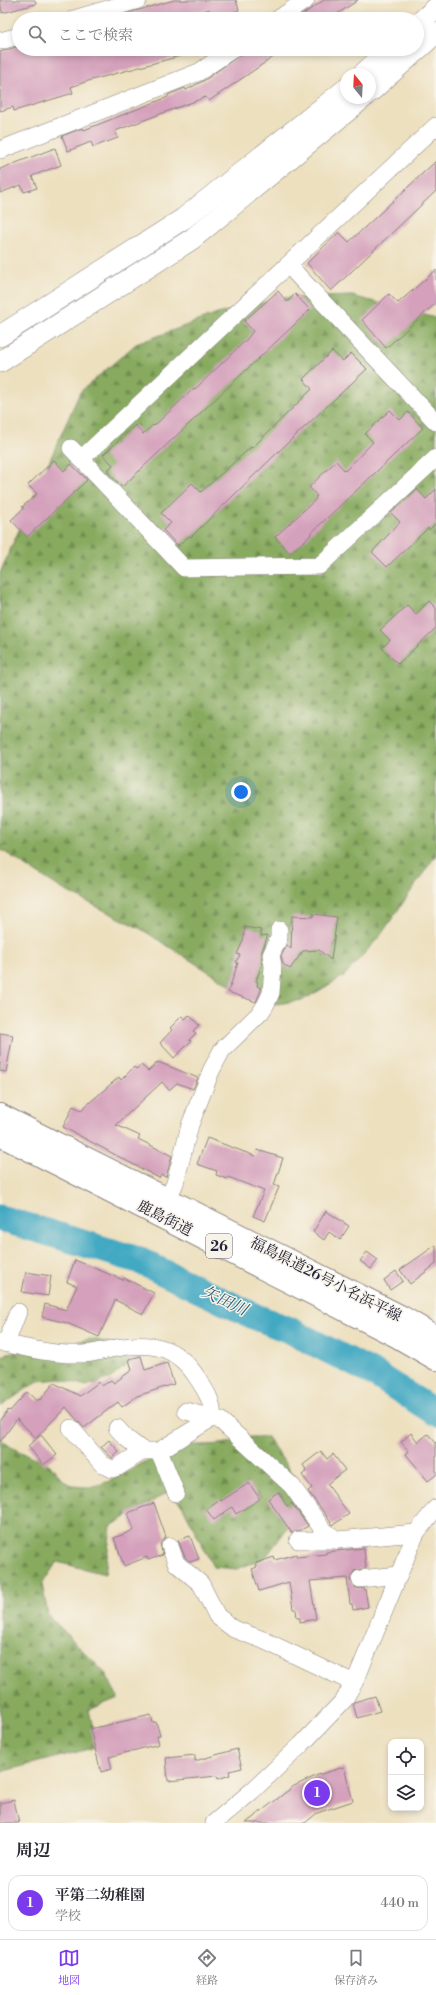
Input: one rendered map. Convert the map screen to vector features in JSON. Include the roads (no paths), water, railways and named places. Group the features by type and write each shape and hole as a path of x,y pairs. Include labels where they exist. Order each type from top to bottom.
{"main road":[{"name":"福島県道26号小名浜平線","path":"0,1115 168,1201 402,1317 436,1337"},
{"name":"鹿島街道","path":"0,1135 398,1337 436,1359"}],"street":[{"path":"98,12 138,0"},
{"path":"288,12 306,0"},
{"path":"424,19 436,8"},
{"path":"424,44 436,33"},
{"path":"0,41 12,38"},
{"path":"0,150 199,72 223,56"},
{"path":"369,68 382,56"},
{"path":"376,87 410,56"},
{"path":"0,336 183,219 340,94"},
{"path":"0,362 192,239 356,104"},
{"path":"434,463 319,566 184,568 76,454 288,265 436,126"},
{"path":"288,265 436,422"},
{"path":"168,1201 175,1183 190,1125 210,1071 222,1050 261,1012 271,993 273,966 271,955 279,938 279,930"},
{"path":"18,1312 3,1342 62,1354 83,1354 138,1345 158,1346 178,1356 193,1370 211,1401 213,1410 212,1418"},
{"path":"186,1411 220,1420 292,1486 324,1530 337,1540"},
{"path":"71,1428 102,1464 112,1469 151,1451 212,1418"},
{"path":"117,1428 151,1451 176,1493"},
{"path":"214,1823 252,1791 301,1745 344,1700 354,1683 416,1533 436,1508"},
{"path":"298,1540 337,1540 416,1533"},
{"path":"170,1546 176,1564 201,1584 217,1616 234,1629 247,1633 354,1683"},
{"path":"360,1579 399,1575"}],"waterway":[{"name":"矢田川","path":"0,1218 138,1260 256,1317 289,1330 375,1374 436,1413"}],"place":[{"name":"平第二幼稚園","path":"317,1793"}]}
